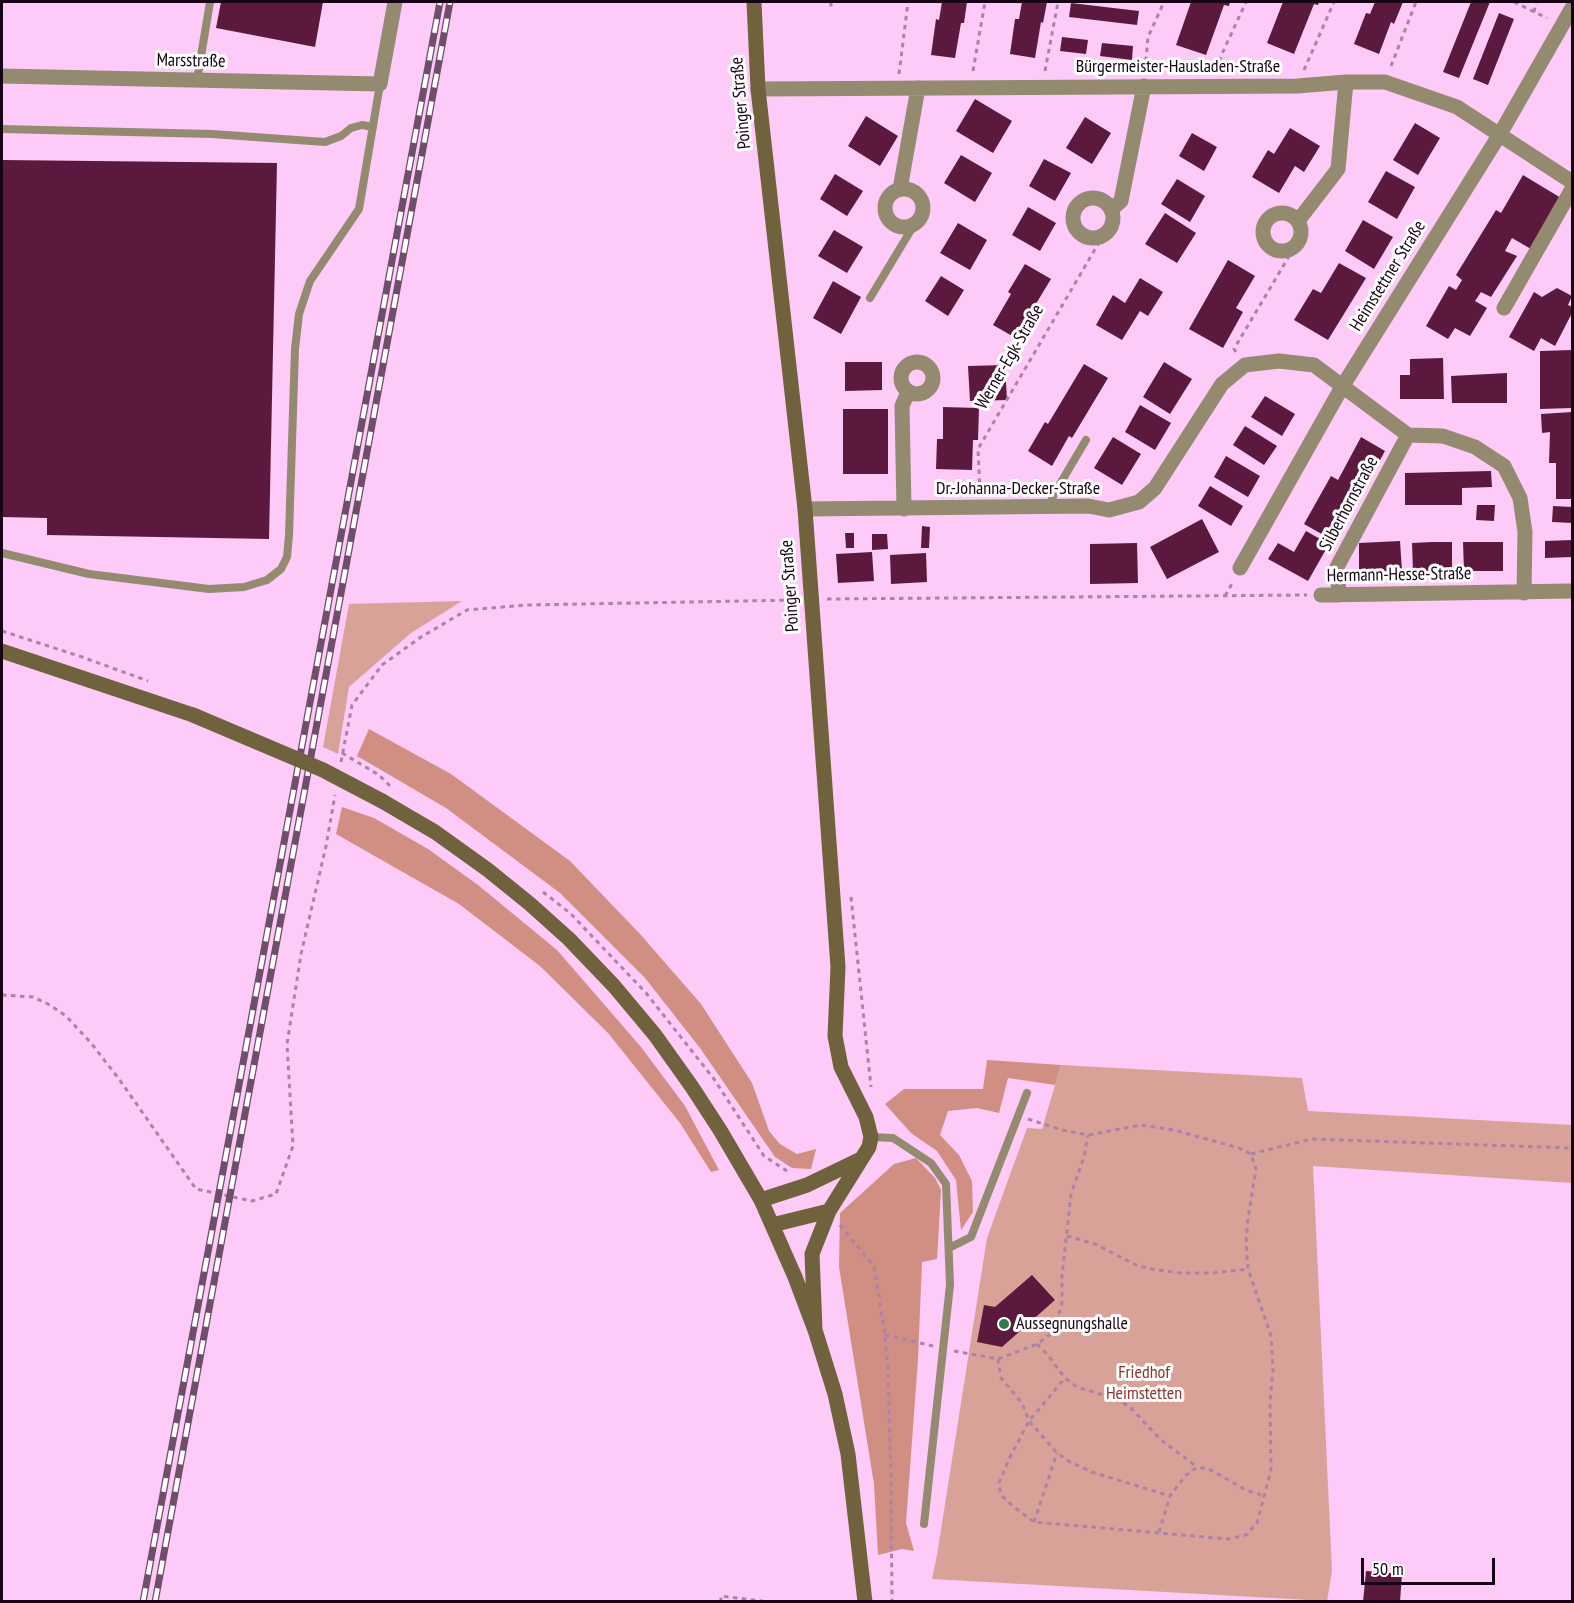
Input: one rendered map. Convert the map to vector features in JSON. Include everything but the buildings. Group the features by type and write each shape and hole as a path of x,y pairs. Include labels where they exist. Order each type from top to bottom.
{"street":[{"path":"380,84 395,2"},
{"name":"Poinger Straße","path":"754,2 758,89 816,599 838,967 835,1036 841,1067 866,1117 871,1137"},
{"name":"Heimstettner Straße","path":"1240,568 1342,387 1500,134 1572,8"},
{"name":"Marsstraße","path":"2,76 380,84"},
{"path":"1298,221 1338,169 1346,82"},
{"name":"Bürgermeister-Hausladen-Straße","path":"758,89 1297,86 1385,82 1457,107 1572,182"},
{"path":"1111,210 1121,201 1144,86"},
{"path":"900,189 918,88"},
{"path":"900,189 912,190 923,204 922,215 914,225 902,227 896,225 887,216 886,203 889,197 900,189"},
{"path":"1504,308 1572,189"},
{"path":"1090,198 1102,201 1111,210 1112,223 1104,234 1091,238 1085,237 1075,228 1073,215 1078,204 1090,198"},
{"path":"1277,213 1289,214 1298,221 1301,234 1295,246 1290,249 1276,250 1266,242 1263,231 1267,220 1277,213"},
{"path":"1245,365 1279,361 1314,365 1408,435 1443,436 1475,447 1504,466 1520,498 1525,532 1524,593"},
{"name":"Dr.-Johanna-Decker-Straße","path":"805,509 1088,506 1109,510 1139,502 1155,488 1222,384 1245,365"},
{"path":"903,509 902,406 908,392"},
{"name":"Silberhornstraße","path":"1340,595 1337,567 1408,435"},
{"name":"Hermann-Hesse-Straße","path":"1321,595 1572,591"},
{"path":"2,651 193,715 323,770 382,801 435,832 496,876 561,932 614,986 655,1035 693,1087 761,1200 795,1277 835,1394 848,1454 865,1602"},
{"path":"815,1330 812,1254 829,1211 869,1147 871,1137"},
{"path":"761,1200 807,1185 861,1159"},
{"path":"772,1225 829,1211"}],"lane":[{"path":"197,80 210,2"},
{"path":"2,553 89,574 209,589 244,587 267,580 281,569 287,556 289,535 295,349 299,314 310,281 359,209 380,84"},
{"path":"2,129 212,134 325,142 351,128 362,125 373,127"},
{"path":"870,298 914,225"},
{"path":"1050,507 1054,494 1086,440"},
{"path":"949,1248 971,1237 1027,1094"},
{"path":"871,1137 893,1138 931,1163 946,1184 950,1285 924,1524"}],"path":[{"path":"831,2 831,9"},
{"path":"897,88 908,2"},
{"path":"971,87 985,2"},
{"path":"1042,87 1058,2"},
{"path":"1144,86 1148,37 1164,2"},
{"path":"1212,86 1221,56 1246,2"},
{"path":"1297,86 1334,2"},
{"path":"1385,82 1416,2"},
{"path":"1514,2 1562,25"},
{"path":"1534,12 1536,2"},
{"name":"Werner-Egk-Straße","path":"980,508 978,449 1104,234"},
{"path":"1245,365 1234,349 1295,246"},
{"name":"Hermann-Hesse-Straße","path":"340,765 352,705 382,665 421,637 467,610 527,605 816,599 1321,595"},
{"path":"2,631 158,684"},
{"path":"342,753 379,775 392,788"},
{"path":"2,995 33,998 48,1004 66,1016 119,1079 196,1189 252,1201 276,1194 292,1146 286,1044 301,954 326,846 336,788"},
{"path":"851,894 870,1083 873,1093"},
{"path":"1018,1116 1062,1130 1088,1135 1141,1125 1174,1130 1239,1148 1251,1154 1312,1139 1572,1149"},
{"path":"892,1602 891,1481 885,1335 998,1359 1037,1344 1055,1331 1062,1302 1062,1275 1071,1194 1084,1157 1088,1135"},
{"path":"1065,1378 1029,1421 999,1483 1001,1495 1014,1508 1034,1522 1228,1539 1246,1535 1257,1523 1272,1453 1270,1402 1273,1369 1271,1336 1248,1269 1246,1242 1256,1169 1251,1154"},
{"path":"1067,1236 1095,1244 1138,1266 1157,1270 1214,1273 1248,1269"},
{"path":"1037,1344 1065,1378 1077,1388 1110,1397 1129,1406 1161,1440 1197,1467 1209,1469 1245,1490 1264,1496"},
{"path":"998,1359 1001,1378 1022,1403 1029,1421 1057,1453 1092,1472 1170,1496"},
{"path":"1034,1522 1057,1453"},
{"path":"1159,1532 1170,1496 1185,1476 1197,1467"},
{"path":"721,1602 721,1596 769,1602"}],"green space":[{"path":"462,601 411,633 349,687 338,754 323,747 349,604"},
{"name":"Friedhof Heimstetten","path":"1061,1065 1302,1078 1308,1111 1572,1125 1572,1183 1313,1166 1332,1571 1327,1601 932,1579 987,1238 1027,1128 1042,1129"}],"shaded area":[{"path":"369,729 451,774 570,861 640,934 701,1004 752,1083 769,1131 780,1144 797,1154 816,1149 811,1169 792,1168 775,1157 700,1048 645,978 560,893 446,808 357,756"},
{"path":"342,807 374,818 428,849 478,885 557,950 641,1047 685,1106 719,1170 711,1172 680,1123 608,1033 540,966 459,904 336,834"},
{"path":"987,1060 1061,1065 1055,1085 1008,1078 999,1113 977,1108 948,1111 940,1135 959,1155 972,1181 973,1212 961,1230 956,1180 937,1151 911,1133 885,1104 904,1089 983,1089"},
{"path":"916,1158 935,1178 941,1190 937,1259 922,1262 918,1359 906,1523 914,1551 902,1549 878,1555 874,1484 839,1267 840,1213 894,1164"}],"railway":[{"path":"143,1602 440,2"},
{"path":"155,1602 450,2"}],"place":[{"name":"Aussegnungshalle","path":"1004,1324"}]}
